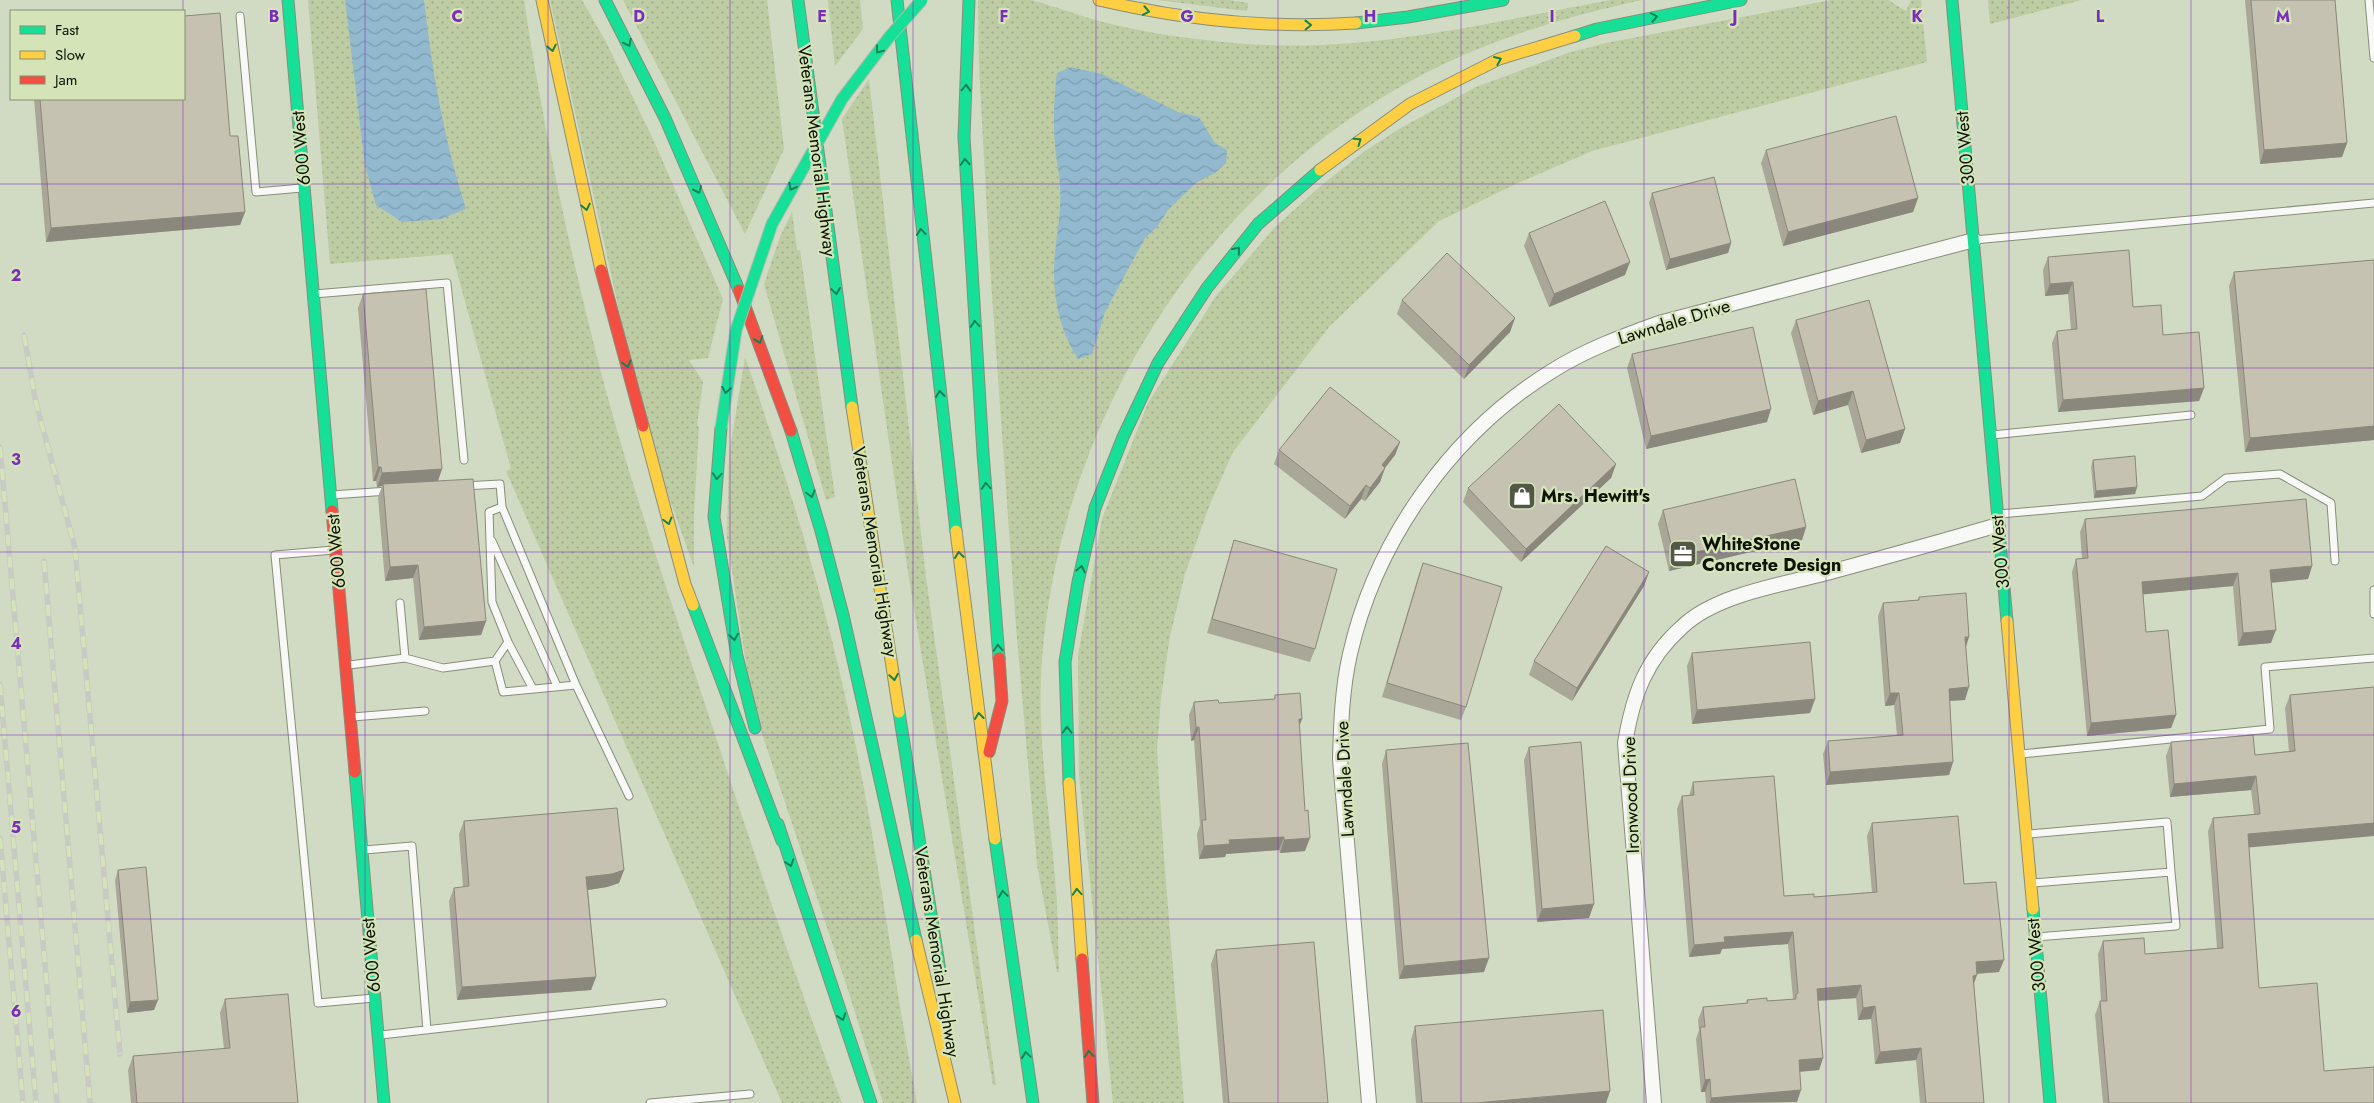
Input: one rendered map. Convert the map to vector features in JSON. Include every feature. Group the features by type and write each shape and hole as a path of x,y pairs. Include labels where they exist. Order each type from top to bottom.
{"main road":[{"name":"600 West","path":"288,0 384,1103"},
{"path":"542,0 594,243 685,584 782,841 871,1103"},
{"path":"605,0 654,96 720,242 756,333 806,480 860,678 889,825 955,1103"},
{"name":"Veterans Memorial Highway","path":"798,0 827,235 857,441 942,987"},
{"path":"897,0 932,326 985,765 1033,1103"},
{"path":"782,841 736,656 714,517 720,428 736,330 772,224 842,99 890,36 922,0"},
{"path":"969,0 964,137 983,453 1002,701 985,765"},
{"path":"1099,0 1150,12 1198,19 1247,24 1312,25 1411,17 1504,0"},
{"path":"1093,1103 1068,755 1065,662 1078,582 1095,508 1123,437 1158,363 1206,288 1258,224 1334,158 1410,104 1499,59 1597,29 1741,0"},
{"name":"300 West","path":"1952,0 1974,240 1989,435 2050,1103"},
{"name":"Veterans Memorial Highway","path":"947,1016 960,1103"}],"street":[{"name":"Lawndale Drive","path":"1369,1103 1340,759 1342,703 1350,654 1364,603 1378,568 1407,516 1443,467 1475,431 1519,394 1552,371 1611,340 1659,323 1974,240"},
{"name":"Ironwood Drive","path":"1654,1103 1625,744 1632,706 1647,670 1663,647 1682,626 1710,608 1756,590 1998,520"}],"lane":[{"path":"2369,0 2374,58"},
{"path":"240,16 256,192 304,188"},
{"path":"1974,240 2374,203"},
{"path":"314,294 447,284 464,460"},
{"path":"1989,435 2191,415"},
{"path":"1998,520 2202,496 2226,478 2280,474 2331,502 2335,562"},
{"path":"452,487 500,484 502,507 576,685 629,796"},
{"path":"331,495 393,490"},
{"path":"502,507 489,512 492,602 508,642 533,689"},
{"path":"491,539 557,686"},
{"path":"336,550 275,555 318,1003 375,998"},
{"path":"2374,590 2374,614"},
{"path":"400,603 405,658"},
{"path":"346,665 405,658 443,668 495,661 508,642"},
{"path":"2018,754 2270,729 2265,667 2374,658"},
{"path":"495,661 503,692 576,685"},
{"path":"350,717 425,711"},
{"path":"2026,834 2167,822 2176,926 2035,937"},
{"path":"362,851 412,846 427,1030"},
{"path":"2030,884 2171,872"},
{"path":"378,1036 664,1003"},
{"path":"650,1103 750,1094"}],"green space":[{"path":"308,0 524,0 547,135 565,224 597,357 621,444 662,575 755,854 842,1103 782,1103 506,471 511,469 452,254 330,264"},
{"path":"550,0 582,0 606,42 653,139 723,299 708,358 689,360 703,382 697,425 699,427 694,514 694,567 647,436"},
{"path":"623,0 767,0 784,149 745,234"},
{"path":"828,0 860,0 863,29 835,66"},
{"path":"978,0 1031,0 1119,26 1185,37 1282,46 1329,45 1424,35 1611,0 1642,0 1572,17 1503,39 1459,57 1374,103 1297,159 1229,226 1170,301 1121,384 1082,472 1056,564 1042,659 1041,717 1044,774 1056,889 1059,972 1057,972 1037,865 1016,627 990,267 979,67"},
{"path":"1157,0 1230,0 1248,3 1247,11"},
{"path":"1831,0 1888,0 1906,11 1911,0 1921,0 1927,62 1592,151 1518,183 1439,221 1329,327 1233,452 1210,504 1185,574 1170,636 1161,697 1157,750 1184,1103 1113,1103 1079,775 1078,655 1102,519 1148,403 1216,296 1275,227 1323,184 1365,151 1399,129 1476,87 1568,53 1606,43"},
{"path":"1988,0 2082,0 1990,24"},
{"path":"869,79 926,577 996,1085 993,1085 909,579 842,119"},
{"path":"792,212 797,250 800,250 835,497 826,500 764,284 780,237"},
{"path":"745,357 804,538 841,676 861,770 917,1103 883,1103 849,993 752,704 727,537 729,455"}],"water":[{"path":"345,0 424,0 440,105 451,157 466,209 441,219 402,222 376,205 365,166"},
{"path":"1071,67 1102,74 1178,112 1199,117 1215,143 1227,150 1226,163 1215,173 1197,182 1168,210 1157,227 1145,238 1105,312 1092,354 1078,359 1063,328 1055,295 1054,272 1060,198 1054,137 1055,91 1057,73"}],"building":[{"path":"2251,0 2335,0 2347,143 2264,150"},
{"path":"220,13 230,136 238,136 245,212 51,228 40,100 185,100 185,16"},
{"path":"1896,116 1918,198 1788,232 1766,150"},
{"path":"1714,177 1731,243 1670,259 1652,193"},
{"path":"1605,201 1630,262 1554,294 1529,233"},
{"path":"2129,250 2133,307 2161,305 2163,335 2199,332 2204,388 2063,400 2057,331 2077,329 2073,282 2050,284 2048,257"},
{"path":"1447,253 1515,318 1469,365 1402,300"},
{"path":"2374,260 2374,426 2250,438 2234,272"},
{"path":"426,289 442,469 382,473 381,467 378,467 363,294"},
{"path":"1869,300 1905,429 1866,440 1853,391 1818,401 1796,320"},
{"path":"1753,327 1771,409 1651,436 1632,354"},
{"path":"1330,387 1400,442 1382,465 1385,468 1370,488 1366,485 1350,506 1279,450"},
{"path":"1559,404 1616,464 1526,549 1468,488"},
{"path":"2135,456 2137,487 2096,491 2093,460"},
{"path":"473,479 486,621 424,627 418,565 390,567 383,484"},
{"path":"1795,479 1806,527 1674,557 1663,510"},
{"path":"2306,499 2312,566 2270,570 2276,630 2243,633 2238,573 2142,582 2146,632 2168,630 2176,715 2091,723 2076,559 2088,558 2085,519"},
{"path":"1234,540 1337,569 1315,649 1212,619"},
{"path":"1606,546 1649,572 1577,688 1534,661"},
{"path":"1423,563 1502,587 1466,707 1387,683"},
{"path":"1966,593 1969,637 1965,637 1969,687 1949,689 1953,762 1830,772 1828,741 1903,735 1899,693 1890,693 1883,603 1919,600 1919,597"},
{"path":"1810,642 1815,699 1697,710 1692,653"},
{"path":"2374,687 2374,823 2248,834 2259,988 2317,983 2324,1071 2374,1067 2374,1103 2109,1103 2100,1001 2107,1001 2103,941 2144,938 2145,954 2223,948 2213,818 2260,814 2256,776 2174,784 2171,742 2253,735 2255,755 2295,751 2290,695"},
{"path":"1300,693 1302,719 1299,719 1305,811 1308,810 1310,838 1284,840 1284,837 1229,840 1230,844 1204,846 1202,820 1206,820 1199,727 1196,727 1194,702 1218,700 1219,703 1275,699 1275,695"},
{"path":"1581,742 1594,904 1542,909 1529,747"},
{"path":"1468,743 1489,958 1404,966 1386,750"},
{"path":"1774,776 1784,896 1814,894 1814,897 1877,892 1872,823 1958,816 1964,884 1996,882 2004,960 1976,962 1977,975 1973,976 1984,1103 1926,1103 1921,1048 1880,1052 1875,1006 1863,1008 1861,985 1817,989 1823,1058 1799,1060 1801,1090 1711,1098 1710,1079 1705,1080 1700,1027 1705,1027 1703,1007 1748,1003 1747,1000 1767,998 1767,1001 1796,999 1796,994 1798,993 1793,932 1724,937 1725,942 1694,945 1682,796 1694,795 1693,782"},
{"path":"617,808 624,870 612,874 586,877 596,977 462,987 454,888 469,886 464,821"},
{"path":"146,867 158,1000 130,1002 118,870"},
{"path":"1314,942 1328,1103 1229,1103 1216,950"},
{"path":"288,994 298,1103 137,1103 133,1056 230,1048 225,999"},
{"path":"1603,1010 1610,1091 1475,1103 1422,1103 1415,1026"}],"railway":[{"path":"24,335 36,403 75,548 120,1054"},
{"path":"0,447 57,1103"},
{"path":"44,561 90,1103"},
{"path":"0,684 36,1103"},
{"path":"0,838 23,1103"}],"traffic: fast":[{"path":"288,0 332,511"},
{"path":"605,0 665,118 739,290"},
{"path":"798,0 852,407"},
{"path":"897,0 956,531"},
{"path":"721,428 736,330 772,224 842,99 890,36 922,0"},
{"path":"969,0 964,137 983,453 999,658"},
{"path":"1356,23 1408,17 1503,0"},
{"path":"1575,36 1597,29 1741,0"},
{"path":"1952,0 2007,621"},
{"path":"1069,783 1065,662 1078,582 1095,508 1123,437 1158,363 1207,288 1258,224 1320,170"},
{"path":"721,428 714,517 737,656 755,728"},
{"path":"791,431 821,531 843,615 916,940"},
{"path":"693,605 782,841"},
{"path":"899,712 940,971"},
{"path":"355,772 384,1103"},
{"path":"778,824 871,1103"},
{"path":"995,839 1033,1103"},
{"path":"2033,909 2050,1103"}],"traffic: slow":[{"path":"542,0 601,270"},
{"path":"1099,0 1195,18 1259,24 1323,25 1356,23"},
{"path":"1320,170 1410,104 1499,59 1575,36"},
{"path":"852,407 899,712"},
{"path":"643,426 685,584 693,605"},
{"path":"956,531 995,839"},
{"path":"2007,621 2033,909"},
{"path":"1069,783 1082,959"},
{"path":"916,940 955,1103"}],"traffic: jam":[{"path":"601,270 643,426"},
{"path":"739,290 791,431"},
{"path":"332,511 355,772"},
{"path":"989,752 1002,701 999,658"},
{"path":"1082,959 1093,1103"}],"place":[{"name":"Mrs. Hewitt's","path":"1522,496"},
{"name":"WhiteStone Concrete Design","path":"1683,554"}]}
